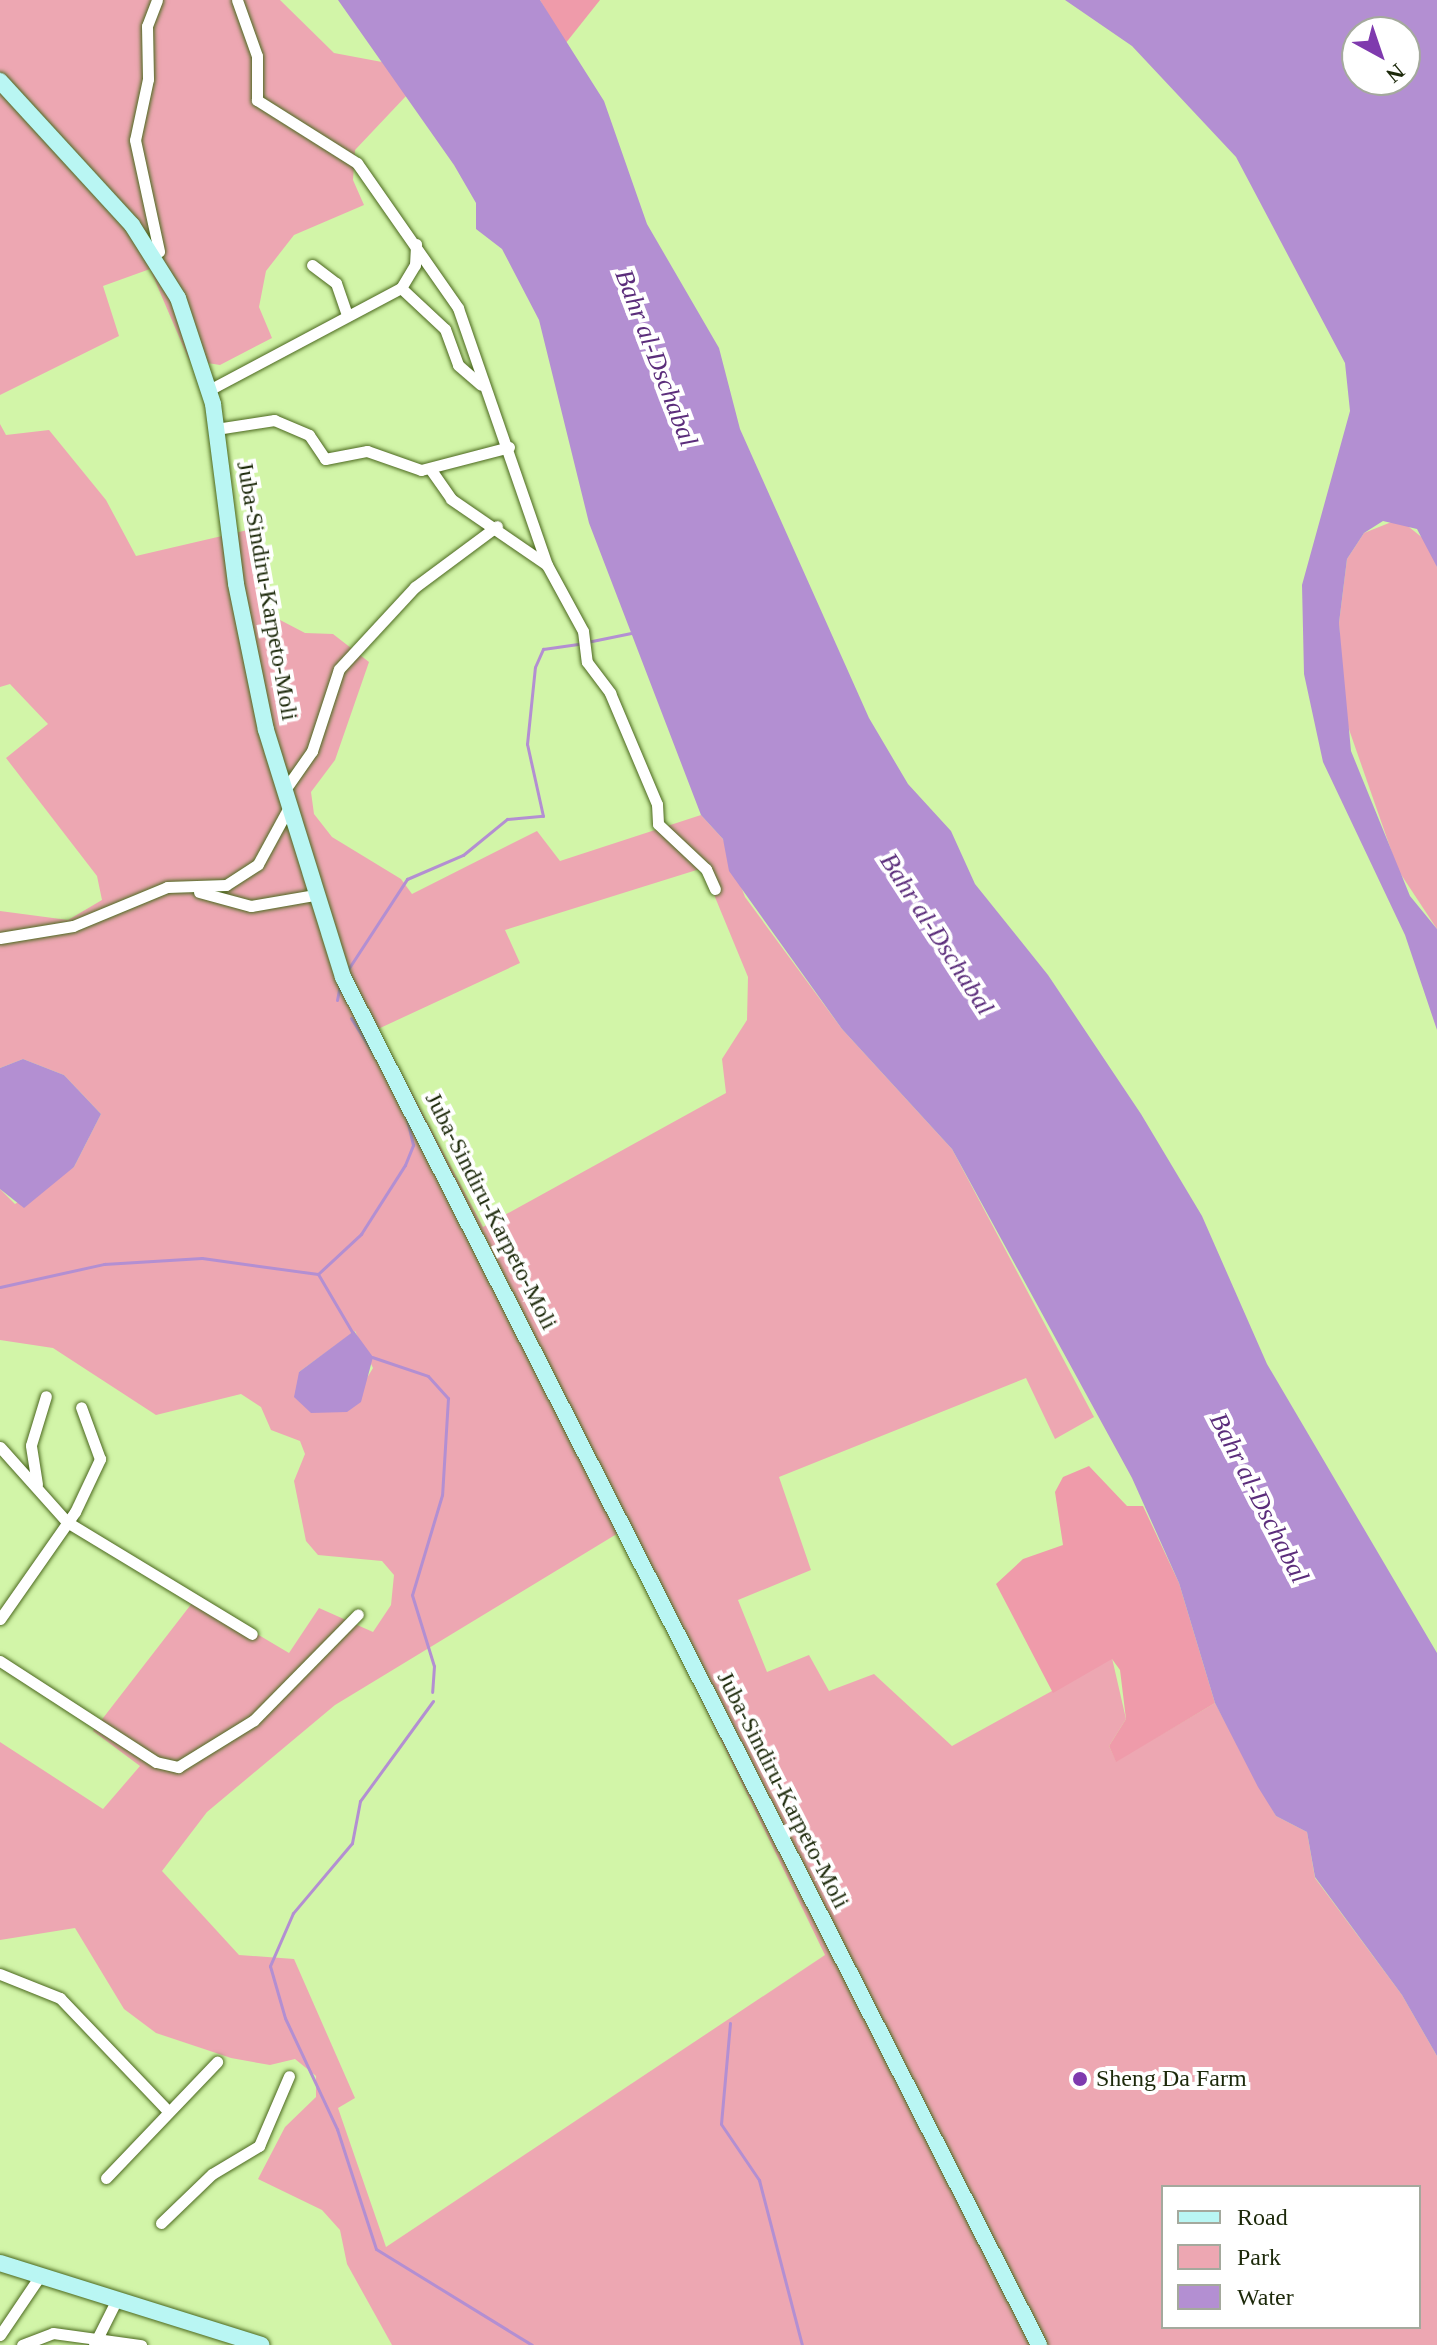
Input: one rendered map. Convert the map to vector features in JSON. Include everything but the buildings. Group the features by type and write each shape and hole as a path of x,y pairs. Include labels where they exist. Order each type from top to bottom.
{"main road":[{"name":"Juba-Sindiru-Karpeto-Moli","path":"0,81 152,250 191,329 209,390 216,429 236,584 288,809 315,895 357,1007 1039,2345"},
{"path":"0,2263 261,2345"}],"street":[{"path":"157,0 147,26 148,79 135,140 159,251"},
{"path":"237,0 257,56 257,100 357,163 458,308 482,386 509,447 547,565 583,631 587,662 610,693 657,804 658,824 706,869 715,889"},
{"path":"209,390 401,288 415,265 416,244"},
{"path":"312,265 336,283 347,315"},
{"path":"401,288 445,329 458,365 482,386"},
{"path":"216,429 274,420 309,435 325,459 367,451 431,470 509,447"},
{"path":"431,470 451,499 497,526 547,565"},
{"path":"284,791 312,751 339,669 415,587 497,526"},
{"path":"0,938 73,926 158,889 194,890 226,885 258,864 288,809"},
{"path":"194,890 251,906 315,895"},
{"path":"37,1484 31,1445 46,1396"},
{"path":"0,1619 67,1522 100,1459 81,1407"},
{"path":"0,1447 37,1484 67,1522 252,1634"},
{"path":"0,1661 156,1762 178,1767 254,1720 358,1614"},
{"path":"0,1974 60,1998 166,2109"},
{"path":"106,2178 166,2109 217,2062"},
{"path":"161,2223 212,2174 259,2146 289,2076"},
{"path":"0,2335 40,2276"},
{"path":"96,2341 117,2299"},
{"path":"22,2345 53,2333 141,2345"}],"green space":[{"path":"0,0 280,0 334,53 382,62 407,95 355,150 353,180 364,205 294,235 266,271 259,307 272,338 220,365 189,360 150,269 103,286 119,336 0,395"},
{"path":"0,424 6,435 49,430 106,500 136,556 252,529 259,609 305,633 333,634 369,662 335,760 311,792 314,814 332,837 401,879 412,894 537,831 560,861 701,815 723,839 745,897 842,1029 952,1149 1094,1417 1055,1439 1026,1378 779,1477 811,1570 738,1600 767,1672 809,1655 829,1691 874,1674 952,1746 1112,1658 1126,1719 1109,1746 1116,1761 1215,1703 1276,1816 1307,1832 1315,1878 1402,1995 1437,2056 1437,2345 392,2345 347,2264 340,2230 322,2210 258,2179 285,2127 316,2097 316,2076 295,2059 270,2065 231,2058 156,2033 124,2009 75,1928 0,1940 0,1742 103,1809 140,1766 93,1731 196,1598 289,1653 319,1608 373,1632 391,1605 394,1575 382,1561 318,1555 306,1541 294,1481 305,1454 300,1441 271,1430 261,1407 241,1394 156,1415 53,1348 0,1340 0,1189 15,1204 74,1167 101,1114 64,1075 23,1059 0,1068 0,911 68,920 102,900 97,876 6,758 48,724 10,684 0,687","holes":["703,868 748,977 747,1020 722,1059 726,1093 483,1227 378,1029 520,963 505,930","355,1331 373,1368 347,1411 331,1409 299,1372","620,1532 825,1955 386,2247 338,2108 355,2098 294,1959 239,1955 162,1871 207,1812 335,1705"]},
{"path":"1399,519 1429,543 1437,567 1437,929 1398,870 1344,715 1339,623 1347,559 1364,533"}],"shaded area":[{"path":"540,0 600,0 565,44"},
{"path":"1089,1466 1127,1506 1143,1506 1179,1583 1215,1703 1116,1762 1109,1746 1126,1719 1120,1670 1112,1659 1053,1693 996,1584 1023,1559 1063,1545 1055,1492 1063,1477"}],"water":[{"name":"Bahr al-Dschabal","path":"338,0 540,0 604,101 647,224 719,348 740,429 869,718 908,784 951,831 975,884 1048,975 1141,1114 1202,1216 1267,1364 1437,1653 1437,2056 1402,1995 1315,1877 1307,1832 1276,1816 1258,1787 1215,1703 1179,1583 1132,1478 952,1149 842,1029 729,871 723,839 701,815 589,523 539,320 502,249 476,229 476,203 454,165"},
{"path":"1065,0 1437,0 1437,567 1417,529 1383,521 1364,533 1347,559 1339,623 1351,751 1410,896 1437,929 1437,1030 1405,935 1323,762 1304,674 1302,585 1350,411 1345,363 1236,157 1132,46"},
{"path":"23,1059 64,1075 101,1114 74,1167 24,1208 0,1189 0,1068"},
{"path":"354,1331 373,1357 361,1402 347,1412 311,1413 294,1397 299,1372"}],"waterway":[{"path":"587,642 631,633"},
{"path":"347,971 407,879 463,855 507,819 543,816 527,744 535,667 543,649 580,644"},
{"path":"337,1000 340,985"},
{"path":"351,1018 372,1051"},
{"path":"0,1287 104,1264 202,1258 318,1274 361,1234 405,1165 413,1145 405,1111"},
{"path":"318,1274 354,1335"},
{"path":"372,1357 428,1376 448,1398 442,1495 412,1595 434,1666 432,1692"},
{"path":"433,1701 360,1801 352,1843 293,1913 270,1966 285,2018 337,2129 376,2249 532,2345"},
{"path":"730,2023 721,2124 759,2180 802,2345"}],"place":[{"name":"Sheng Da Farm","path":"1080,2079"}]}
